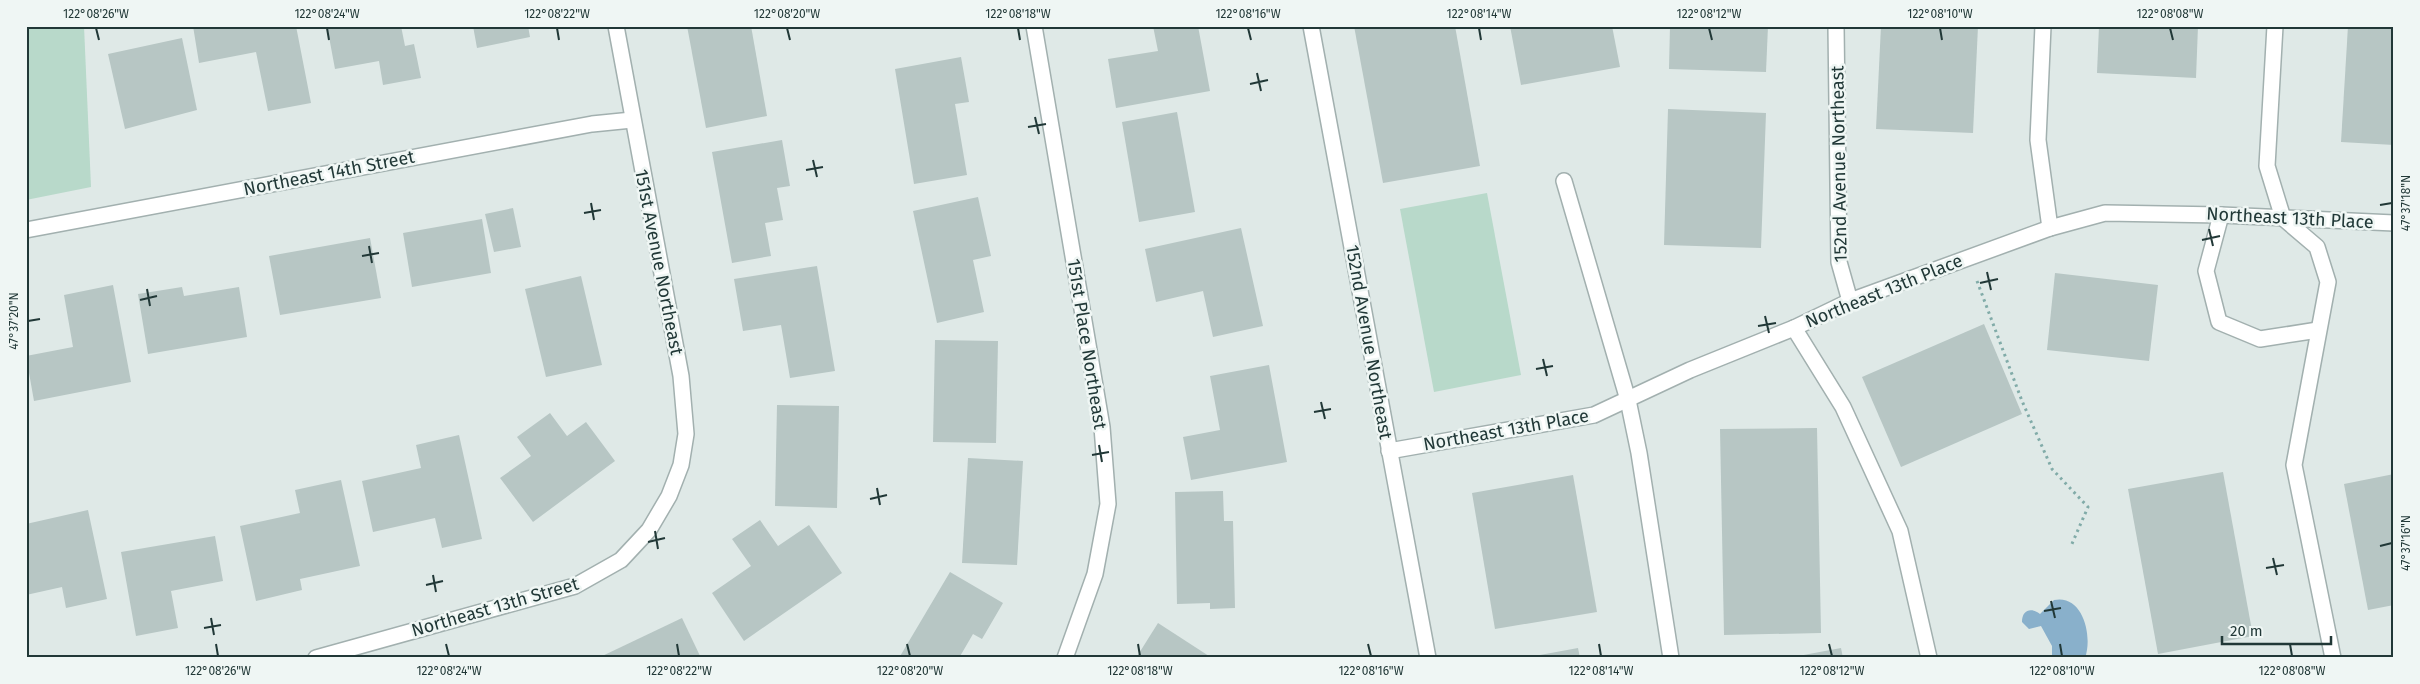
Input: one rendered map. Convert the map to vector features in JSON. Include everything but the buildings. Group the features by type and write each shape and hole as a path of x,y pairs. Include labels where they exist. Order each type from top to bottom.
{"street":[{"name":"151st Avenue Northeast","path":"616,26 681,376 686,434 681,464 669,496"},
{"name":"151st Place Northeast","path":"1034,26 1102,427 1108,504 1095,574 1065,658"},
{"name":"152nd Avenue Northeast","path":"1311,26 1428,658"},
{"name":"152nd Avenue Northeast","path":"1836,26 1839,262 1850,301"},
{"path":"2044,26 2038,140 2050,228"},
{"path":"2275,26 2267,166 2283,218 2317,247 2328,282 2294,465 2333,658"},
{"name":"Northeast 14th Street","path":"26,230 592,124 632,120"},
{"path":"1564,181 1628,400 1639,453 1671,658"},
{"name":"Northeast 13th Place","path":"1389,451 1594,415 1690,370 1794,328 1850,301 2050,228 2105,213 2221,215 2394,223"},
{"path":"2221,215 2206,271 2219,322 2260,339 2318,330"},
{"path":"1794,328 1843,407 1900,531 1929,658"},
{"name":"Northeast 13th Street","path":"316,658 575,586 621,560 649,530 669,496"}],"path":[{"path":"1968,257 2022,401 2052,469 2088,507 2071,546"}],"green space":[{"path":"26,26 84,26 91,187 26,200"},
{"path":"1487,193 1521,375 1434,392 1400,209"}],"water":[{"path":"2054,600 2064,600 2072,603 2079,610 2088,639 2085,658 2052,658 2052,646 2041,626 2029,629 2022,622 2025,612 2030,610 2040,614"}]}
